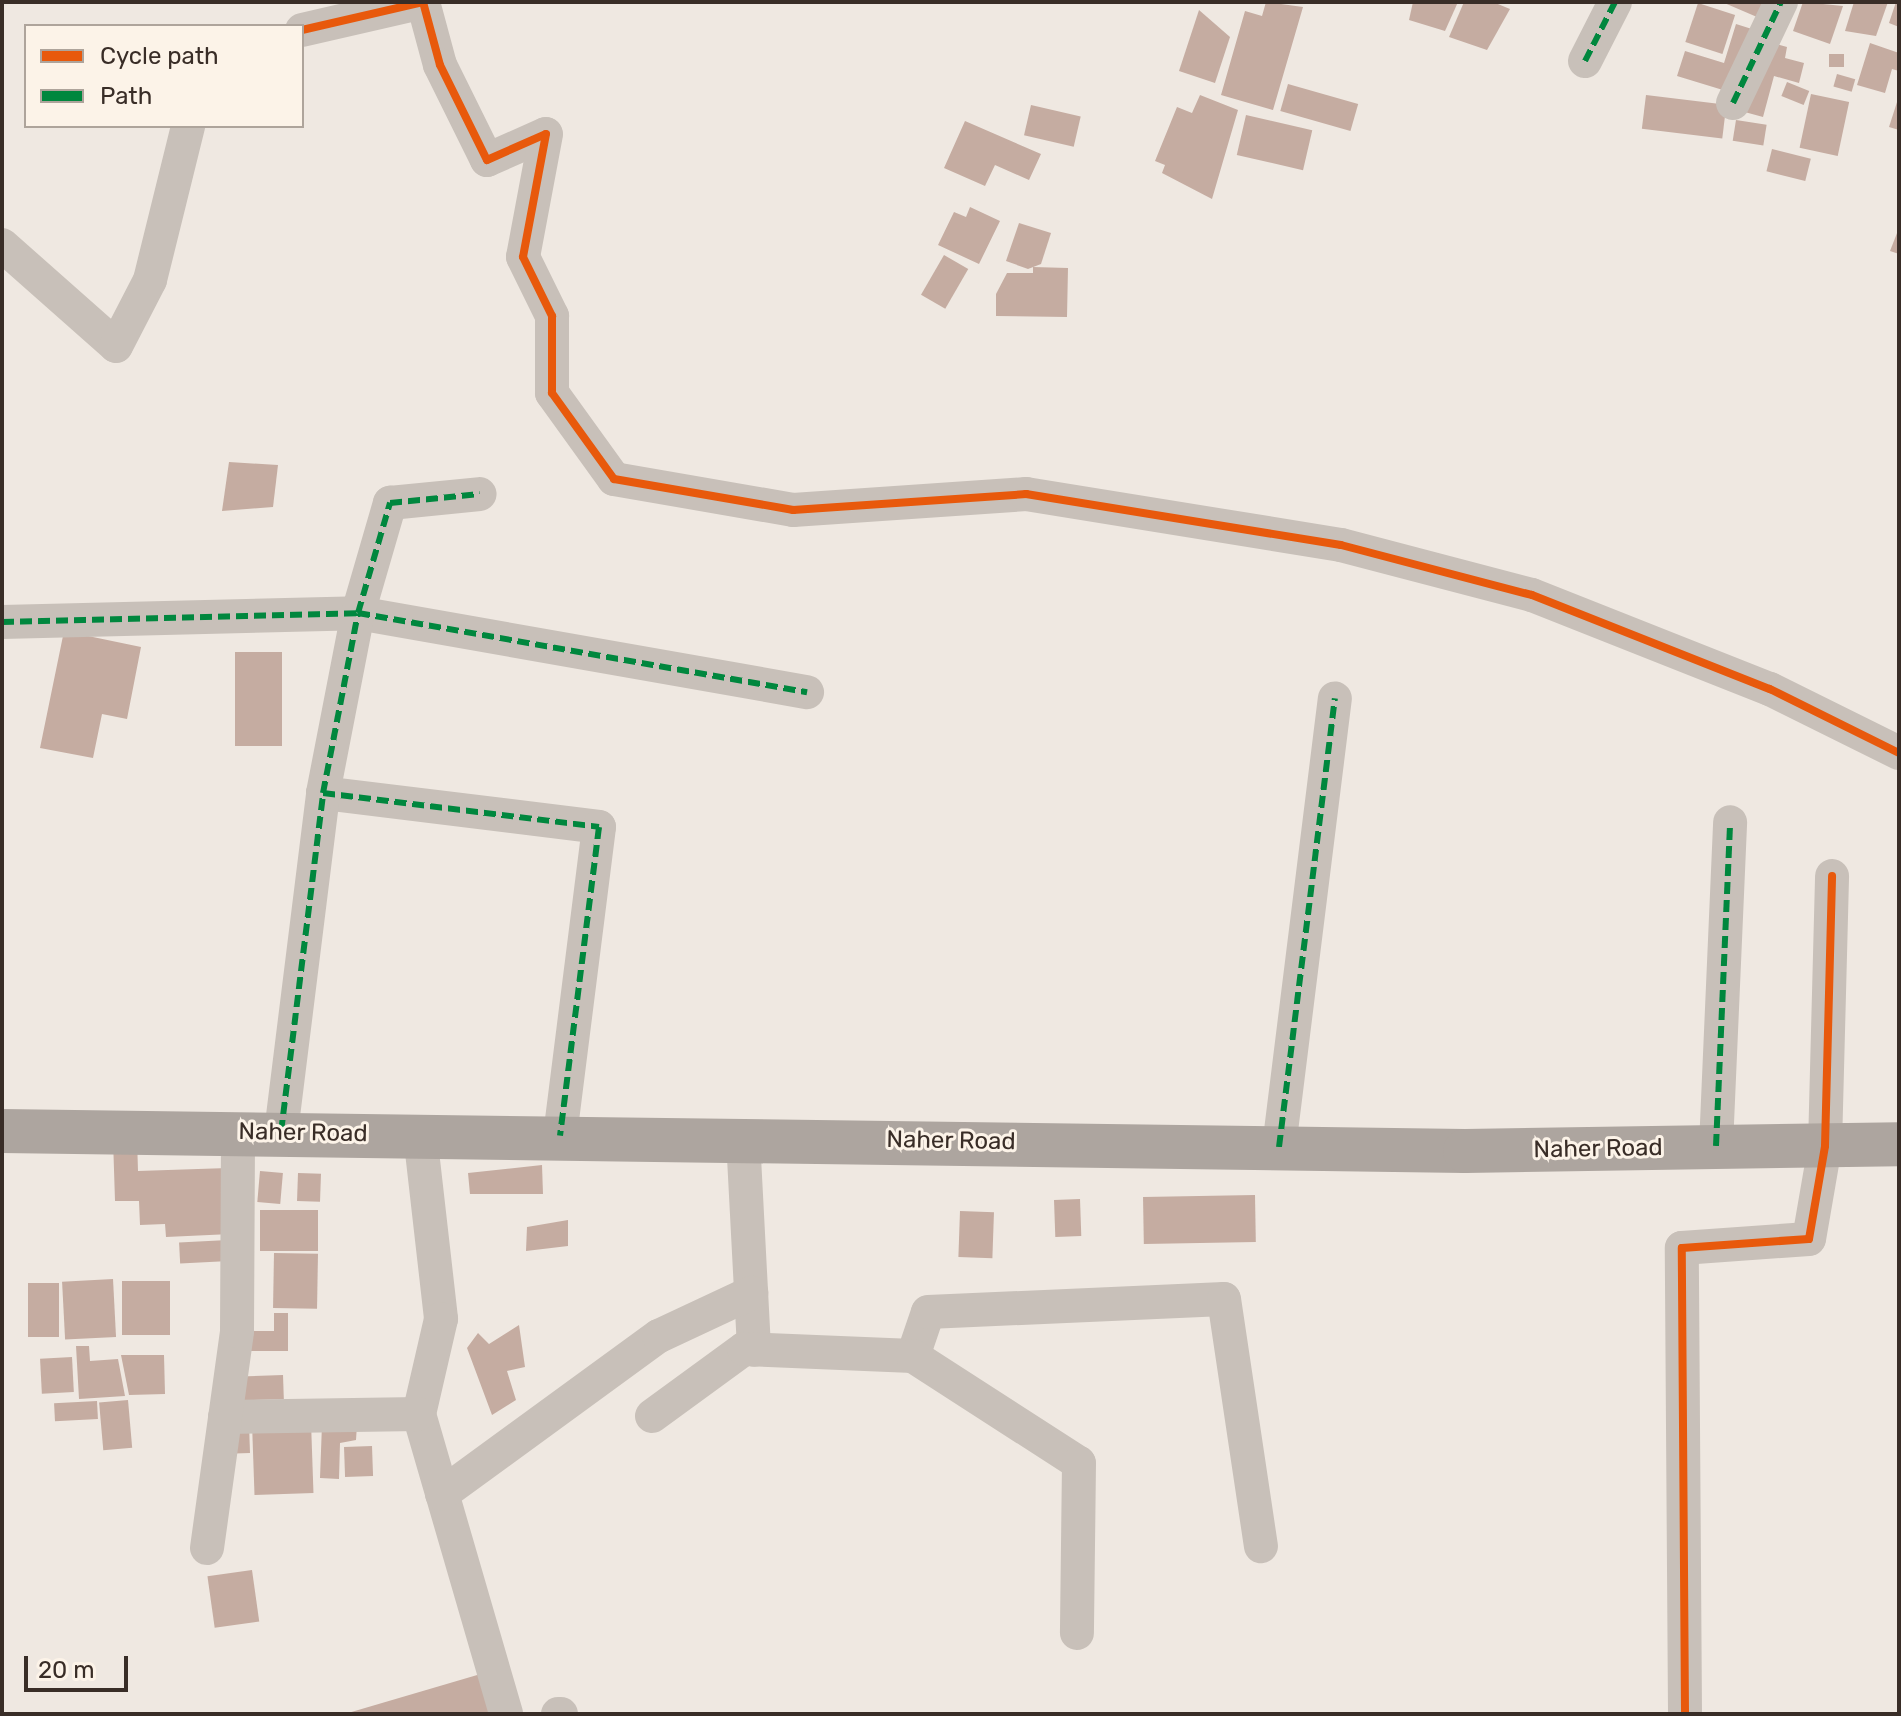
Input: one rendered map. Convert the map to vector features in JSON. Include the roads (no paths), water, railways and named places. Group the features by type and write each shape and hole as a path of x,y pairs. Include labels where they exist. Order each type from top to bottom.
{"main road":[{"name":"Naher Road","path":"2,1131 743,1138 1465,1151 1899,1144"}],"street":[{"path":"304,30 423,2 440,65 487,160 546,134 523,257 552,316 552,393 614,479 793,510 1026,494 1341,545 1532,595 1770,689 1899,753"},
{"path":"1585,61 1615,2"},
{"path":"1733,103 1781,2"},
{"path":"2,245 116,346 150,280 188,128"},
{"path":"207,1548 260,1132 358,613 390,503 480,494"},
{"path":"2,622 358,613 807,692"},
{"path":"1279,1147 1335,698"},
{"path":"323,793 599,827 560,1136"},
{"path":"1716,1146 1730,822"},
{"path":"1685,1712 1682,1248 1809,1239 1825,1146 1832,876"},
{"path":"420,1134 441,1319 419,1414 506,1714"},
{"path":"743,1138 754,1350"},
{"path":"442,1494 659,1336 751,1293"},
{"path":"913,1356 928,1312 1224,1299 1261,1546"},
{"path":"652,1416 744,1349 913,1356 1079,1463 1077,1633"},
{"path":"225,1417 419,1414"}]}
